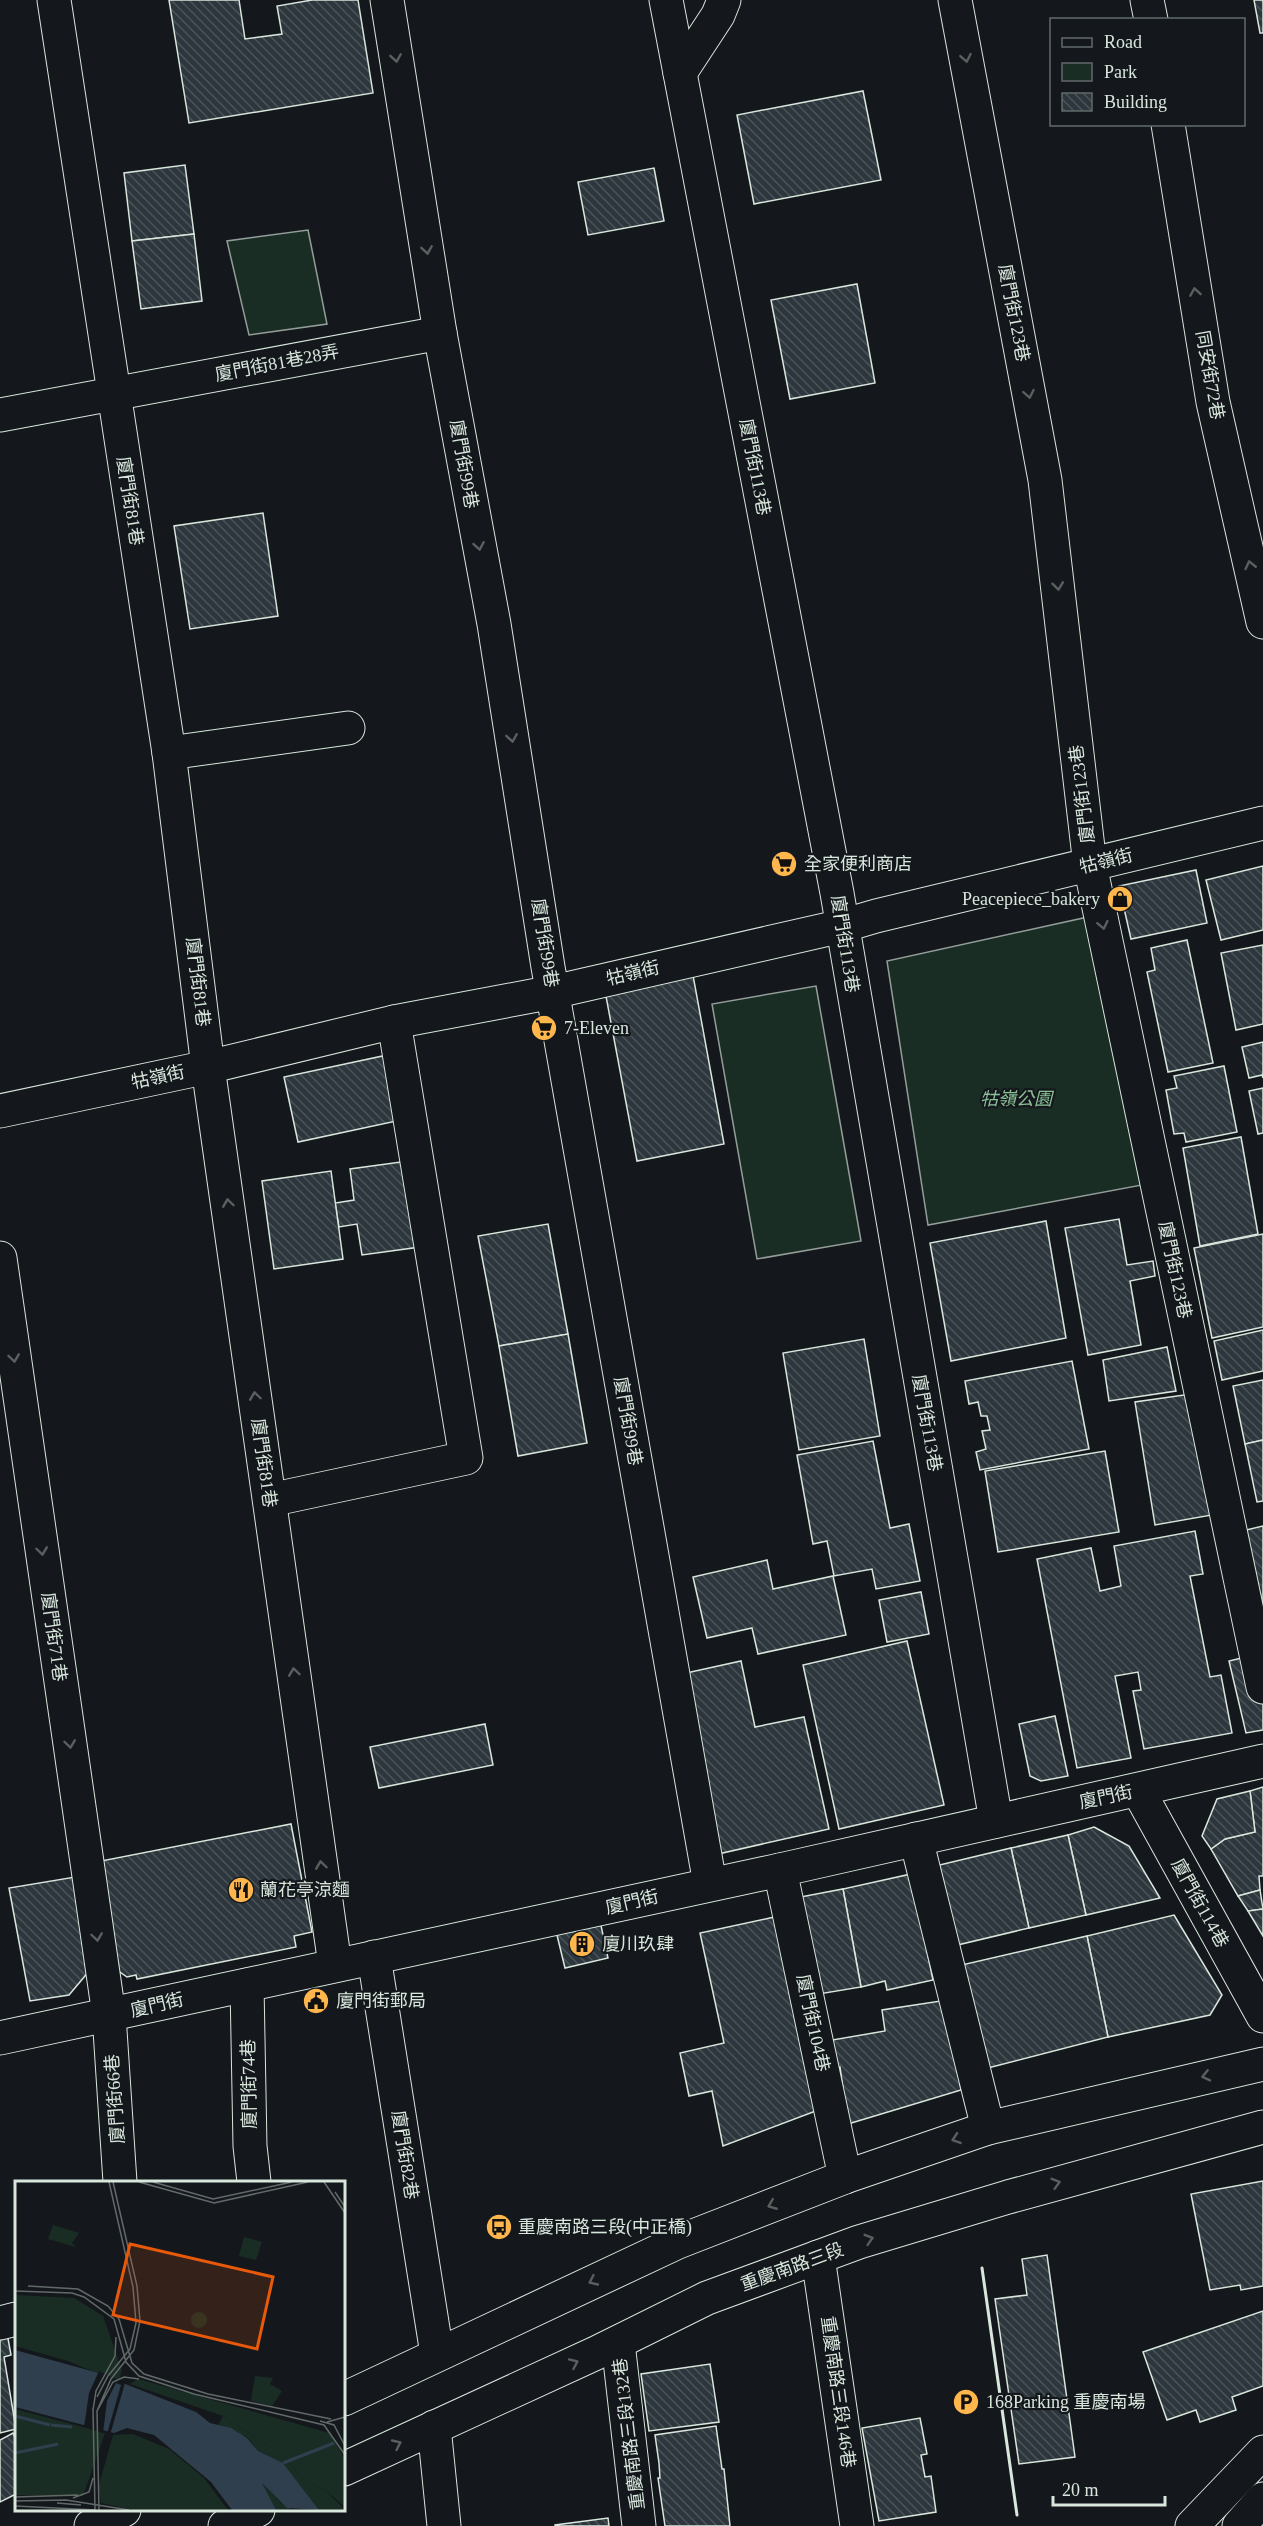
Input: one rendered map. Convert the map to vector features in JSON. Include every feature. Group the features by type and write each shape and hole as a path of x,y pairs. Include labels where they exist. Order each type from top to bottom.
{"main road":[{"name":"廈門街81巷","path":"54,0 169,753 208,1066 335,1965"},
{"name":"廈門街99巷","path":"387,0 440,333 494,624 553,992 710,1884"},
{"name":"廈門街113巷","path":"666,0 843,926 996,1821"},
{"path":"680,74 718,15 724,0"},
{"name":"廈門街123巷","path":"956,0 1045,480 1090,865 1263,1687"},
{"path":"1148,0 1151,18"},
{"name":"同安街72巷","path":"1168,126 1213,402 1263,622"},
{"name":"廈門街81巷28弄","path":"0,415 440,333"},
{"path":"169,753 348,728"},
{"name":"牯嶺街","path":"0,1111 208,1066 394,1022 553,992 843,926 1263,824"},
{"path":"270,1500 466,1458 394,1022"},
{"name":"廈門街71巷","path":"0,1258 109,2015"},
{"name":"廈門街","path":"0,2038 780,1870 1263,1761"},
{"name":"廈門街114巷","path":"1138,1790 1263,2016"},
{"path":"916,1839 988,2128"},
{"name":"廈門街104巷","path":"780,1870 845,2177"},
{"name":"廈門街82巷","path":"374,1957 436,2354"},
{"name":"廈門街74巷","path":"247,1985 250,2146 254,2181"},
{"name":"廈門街66巷","path":"109,2015 120,2181"},
{"path":"345,2399 678,2242 845,2177 988,2128 1263,2064"},
{"name":"重慶南路三段","path":"345,2469 618,2343 707,2298 859,2242 1008,2197 1263,2127"},
{"name":"重慶南路三段146巷","path":"818,2257 857,2526"},
{"path":"0,2323 15,2319"},
{"name":"重慶南路三段132巷","path":"618,2343 639,2526"},
{"path":"434,2427 444,2526"},
{"path":"1192,2526 1263,2452"},
{"path":"1239,2526 1263,2499"},
{"path":"91,2526 122,2511"},
{"path":"225,2526 256,2511"}],"green space":[{"path":"308,230 327,324 249,335 227,241"},
{"name":"牯嶺公園","path":"1088,917 1142,1185 928,1225 887,961"},
{"path":"816,986 861,1241 757,1259 712,1004"}],"building":[{"path":"169,0 239,0 245,39 282,34 277,6 312,0 358,0 373,93 189,123"},
{"path":"1254,0 1263,0 1263,33 1260,33"},
{"path":"863,91 881,180 754,204 737,115"},
{"path":"185,165 194,234 132,241 124,173"},
{"path":"654,168 664,221 588,235 578,182"},
{"path":"194,234 202,301 141,309 132,241"},
{"path":"857,284 875,383 790,399 771,300"},
{"path":"263,513 278,616 190,629 174,526"},
{"path":"1263,866 1263,930 1221,940 1206,880"},
{"path":"1196,870 1207,923 1131,939 1119,886"},
{"path":"1187,940 1213,1063 1168,1072 1147,972 1155,970 1151,948"},
{"path":"1263,945 1263,1024 1236,1030 1221,953"},
{"path":"690,959 724,1144 637,1161 602,975"},
{"path":"1263,1042 1263,1078 1262,1075 1249,1078 1242,1047"},
{"path":"392,1054 406,1119 298,1142 284,1077"},
{"path":"1224,1066 1237,1132 1186,1142 1184,1133 1174,1134 1166,1090 1177,1088 1174,1076"},
{"path":"1263,1088 1263,1133 1258,1134 1249,1091"},
{"path":"1241,1137 1258,1234 1200,1246 1183,1148"},
{"path":"408,1161 420,1247 362,1255 357,1224 339,1227 335,1203 354,1200 350,1169"},
{"path":"331,1171 343,1259 274,1269 262,1181"},
{"path":"1119,1219 1127,1265 1153,1261 1155,1276 1130,1281 1141,1345 1088,1355 1065,1228"},
{"path":"1046,1221 1066,1338 951,1361 930,1243"},
{"path":"548,1224 568,1334 499,1346 478,1236"},
{"path":"1263,1234 1263,1327 1212,1338 1194,1248"},
{"path":"1263,1330 1263,1371 1222,1380 1214,1341"},
{"path":"568,1334 587,1443 518,1456 499,1346"},
{"path":"864,1339 880,1436 799,1450 783,1353"},
{"path":"1167,1347 1176,1391 1109,1401 1103,1360"},
{"path":"1072,1361 1089,1449 980,1470 976,1452 986,1449 982,1431 990,1430 987,1416 981,1416 978,1402 969,1404 965,1381"},
{"path":"1263,1380 1263,1440 1245,1444 1233,1386"},
{"path":"1191,1394 1212,1515 1155,1525 1135,1402"},
{"path":"1263,1440 1263,1501 1257,1502 1245,1444"},
{"path":"873,1441 890,1528 909,1524 920,1581 876,1589 872,1569 834,1576 827,1541 813,1544 797,1455"},
{"path":"1105,1451 1119,1532 998,1552 985,1471"},
{"path":"1263,1526 1263,1612 1246,1530"},
{"path":"1195,1531 1203,1574 1190,1576 1210,1677 1221,1675 1232,1733 1144,1749 1133,1691 1141,1690 1138,1672 1115,1676 1131,1758 1077,1768 1037,1559 1091,1548 1100,1591 1121,1586 1114,1546"},
{"path":"767,1560 773,1589 833,1576 846,1635 758,1654 752,1628 707,1638 693,1577"},
{"path":"921,1592 929,1634 887,1642 879,1600"},
{"path":"907,1641 944,1805 839,1829 803,1665"},
{"path":"1258,1654 1263,1674 1263,1730 1246,1733 1229,1661"},
{"path":"741,1661 755,1727 804,1717 829,1829 718,1854 677,1675"},
{"path":"1055,1716 1068,1776 1041,1781 1030,1776 1019,1724"},
{"path":"485,1724 493,1765 379,1788 370,1747"},
{"path":"1263,1787 1263,1876 1259,1876 1260,1890 1238,1896 1211,1849 1225,1839 1255,1832 1250,1791"},
{"path":"1250,1791 1255,1832 1225,1839 1211,1849 1202,1836 1217,1799"},
{"path":"291,1824 312,1932 294,1936 296,1947 137,1979 136,1975 127,1977 117,1970 96,1862"},
{"path":"1094,1827 1129,1846 1160,1898 1086,1915 1068,1835"},
{"path":"1068,1835 1086,1915 1029,1928 1011,1848"},
{"path":"1011,1848 1029,1928 949,1947 931,1867"},
{"path":"911,1874 933,1980 887,1990 885,1981 861,1987 843,1889"},
{"path":"75,1877 90,1970 69,1995 30,2001 9,1888"},
{"path":"843,1889 861,1987 813,1995 795,1898"},
{"path":"1260,1890 1263,1909 1248,1911 1238,1896"},
{"path":"1263,1909 1263,1936 1248,1911"},
{"path":"1174,1915 1222,1995 1210,2015 1108,2037 1087,1936"},
{"path":"779,1916 821,2109 723,2146 712,2091 689,2096 680,2053 724,2043 700,1933"},
{"name":"廈川玖肆","path":"600,1921 608,1958 565,1968 556,1931"},
{"path":"1087,1936 1108,2037 976,2071 953,1967"},
{"path":"947,2000 961,2090 848,2124 840,2067 837,2067 832,2040 885,2031 882,2010"},
{"path":"1263,2181 1263,2286 1241,2290 1240,2285 1210,2290 1191,2194"},
{"path":"1047,2255 1075,2457 1019,2464 995,2299 1027,2295 1022,2259"},
{"path":"1263,2311 1263,2386 1232,2397 1236,2410 1200,2422 1196,2410 1167,2420 1143,2352"},
{"path":"7,2333 11,2355 4,2357 15,2429 0,2433 0,2335"},
{"path":"710,2364 719,2422 649,2431 641,2374"},
{"path":"920,2418 927,2454 921,2455 925,2477 931,2476 936,2512 879,2521 862,2428"},
{"path":"716,2426 722,2469 724,2469 730,2526 665,2526 655,2435"},
{"path":"13,2433 15,2438 15,2494 0,2502 0,2440"},
{"path":"608,2518 609,2526 555,2526 555,2525"}],"wall":[{"path":"982,2268 1017,2515"}],"place":[{"name":"全家便利商店","path":"784,864"},
{"name":"Peacepiece_bakery","path":"1120,899"},
{"name":"7-Eleven","path":"544,1028"},
{"name":"蘭花亭涼麵","path":"241,1890"},
{"name":"廈川玖肆","path":"582,1944"},
{"name":"廈門街郵局","path":"316,2001"},
{"name":"重慶南路三段(中正橋)","path":"499,2227"},
{"name":"168Parking 重慶南場","path":"966,2402"}]}
